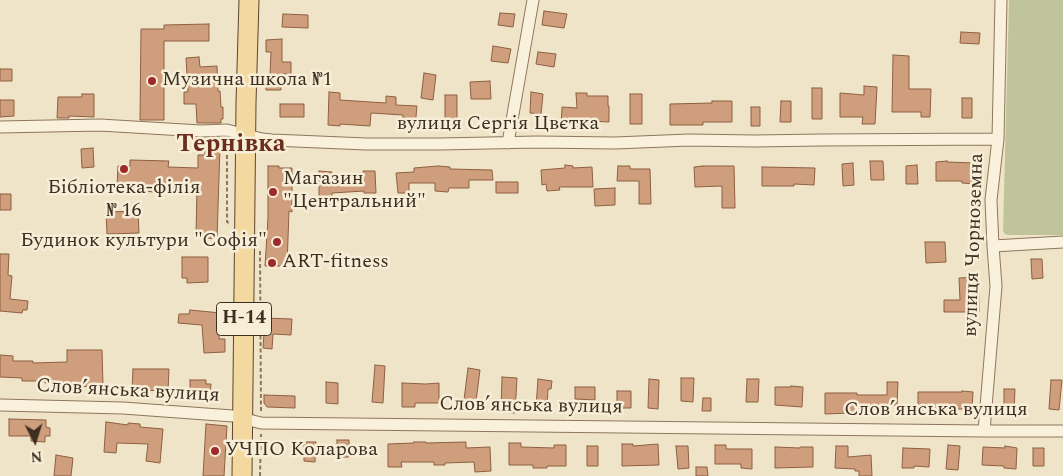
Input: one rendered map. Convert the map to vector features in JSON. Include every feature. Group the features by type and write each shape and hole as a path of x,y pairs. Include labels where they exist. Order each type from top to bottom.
{"main road":[{"name":"Н-14","path":"242,476 249,0"}],"street":[{"path":"508,142 533,0"},
{"name":"вулиця Чорноземна","path":"984,431 996,286 991,200 998,139 1001,0"},
{"name":"вулиця Сергія Цвєтка","path":"0,128 100,125 201,131 226,130 272,140 366,144 998,139"},
{"path":"993,246 1063,242"},
{"name":"Словʼянська вулиця","path":"0,405 123,408 233,416 261,423 984,431 1063,430"}],"path":[{"path":"260,243 260,476"}],"green space":[{"path":"1009,0 1063,0 1063,235 1008,235 1003,231"}],"building":[{"path":"544,11 567,14 564,28 542,25"},
{"path":"500,13 515,14 513,27 498,25"},
{"path":"283,14 308,15 308,28 282,27"},
{"name":"Музична школа №1","path":"209,24 209,41 164,41 164,120 140,120 141,29 164,29 164,25"},
{"path":"961,32 980,33 979,44 960,43"},
{"path":"282,39 282,62 291,62 291,74 281,74 281,90 266,90 266,75 270,75 271,52 266,52 266,40"},
{"path":"493,46 511,49 508,63 491,61"},
{"path":"538,52 556,54 554,67 536,64"},
{"path":"893,55 909,56 909,89 931,89 930,117 921,117 921,112 892,112"},
{"path":"199,57 200,67 217,66 218,91 220,91 221,107 223,107 221,123 197,123 196,104 184,104 184,92 188,92 186,58"},
{"path":"0,69 12,69 12,81 0,81"},
{"path":"424,73 436,75 433,100 421,98"},
{"path":"490,81 491,99 471,99 470,82"},
{"path":"864,86 877,87 875,124 862,124 863,117 840,117 840,93 864,95"},
{"path":"812,88 822,88 822,119 812,119"},
{"path":"329,92 340,93 340,100 386,103 386,96 396,97 396,105 417,106 415,127 402,126 403,115 371,113 370,126 328,125"},
{"path":"531,92 543,94 541,114 530,113"},
{"path":"576,93 587,93 587,96 608,96 609,122 588,121 588,127 561,128 562,107 577,108"},
{"path":"82,94 94,94 94,117 69,116 69,118 57,118 58,97 82,97"},
{"path":"630,94 642,94 642,124 630,124"},
{"path":"445,95 457,95 457,127 445,128"},
{"path":"962,98 972,98 972,118 962,118"},
{"path":"0,100 14,100 14,116 0,117"},
{"path":"712,101 732,101 732,122 703,122 703,125 670,125 670,104 712,103"},
{"path":"781,101 791,101 791,122 780,122"},
{"path":"280,104 304,104 304,117 280,117"},
{"path":"751,107 760,107 760,126 751,126"},
{"path":"205,145 220,146 217,239 207,238 207,235 196,234 197,188 154,187 154,192 143,191 143,187 117,186 118,166 130,166 130,160 169,161 168,167 198,168 198,155 205,155"},
{"path":"93,148 94,167 82,168 81,149"},
{"path":"870,161 883,161 884,180 871,180"},
{"path":"936,162 975,163 975,184 962,183 962,181 936,181"},
{"path":"853,163 854,185 843,186 842,164"},
{"path":"565,165 573,166 573,168 592,167 593,187 559,187 560,190 547,191 546,184 542,185 541,170 565,168"},
{"path":"917,165 918,184 906,184 906,166"},
{"path":"268,166 292,168 292,212 289,211 287,266 265,266 268,218"},
{"path":"618,166 630,166 630,169 650,169 651,204 639,204 639,181 617,181"},
{"path":"734,166 735,208 722,208 722,186 695,187 694,167"},
{"path":"450,167 450,169 492,170 493,180 469,180 469,188 449,188 448,192 435,191 435,183 409,183 409,193 398,193 396,173 414,172 414,168"},
{"path":"762,167 815,168 814,185 762,186"},
{"path":"319,171 332,172 332,174 363,174 363,171 375,171 376,193 364,193 364,191 332,193 332,208 319,208"},
{"path":"496,182 518,182 518,193 496,193"},
{"path":"615,188 615,205 595,206 594,189"},
{"path":"0,194 11,194 11,210 0,210"},
{"path":"138,211 139,233 107,234 106,212"},
{"path":"925,242 945,242 946,262 926,263"},
{"path":"0,254 9,254 8,275 12,276 10,299 28,301 27,310 23,310 22,313 0,311"},
{"path":"182,257 208,257 208,282 187,283 187,278 182,278"},
{"path":"1031,259 1042,259 1043,278 1032,279"},
{"path":"979,277 979,312 944,312 944,300 960,300 959,278"},
{"path":"190,310 221,313 219,339 225,339 225,352 204,353 202,325 178,323 179,314 189,314"},
{"path":"265,318 292,319 291,335 273,334 272,349 263,348"},
{"path":"67,350 102,350 103,386 61,387 61,383 22,381 22,378 0,377 0,355 13,356 13,361 33,361 33,363 67,362"},
{"path":"375,365 385,366 383,403 372,402"},
{"path":"468,368 480,370 476,401 464,400"},
{"path":"133,369 169,369 168,391 132,390"},
{"path":"502,377 517,378 515,413 501,412"},
{"path":"681,378 694,378 693,402 681,401"},
{"path":"538,379 552,381 551,389 548,389 547,408 536,407"},
{"path":"649,379 659,380 658,409 648,408"},
{"path":"747,379 759,379 758,402 746,402"},
{"path":"190,380 206,380 206,384 211,384 210,396 190,396"},
{"path":"1051,380 1062,380 1059,410 1049,409"},
{"path":"326,382 338,383 338,404 326,403"},
{"path":"887,382 898,382 897,405 877,405 878,412 825,414 825,393 887,395"},
{"path":"402,383 439,383 439,403 415,403 415,407 402,407"},
{"path":"575,387 595,387 595,400 575,399"},
{"path":"775,387 803,387 802,407 775,405"},
{"path":"1004,389 1015,389 1014,411 1004,411"},
{"path":"617,391 631,391 631,408 617,408"},
{"path":"918,392 973,392 972,409 951,409 951,414 918,413"},
{"path":"264,395 295,396 295,408 267,407 264,403"},
{"path":"703,398 711,398 711,411 702,411"},
{"path":"9,419 46,420 46,427 50,428 50,436 45,436 45,442 31,441 31,436 9,436"},
{"path":"106,422 128,425 128,423 140,424 140,427 163,429 160,463 146,461 148,444 117,443 116,453 104,452"},
{"name":"УЧПО Коларова","path":"206,424 227,426 224,476 203,476"},
{"path":"337,440 349,440 349,457 337,457"},
{"path":"304,442 316,442 315,462 304,461"},
{"path":"466,442 466,448 490,447 491,471 475,472 474,462 434,465 434,462 401,462 402,467 388,467 388,444"},
{"path":"509,443 521,443 521,447 554,448 554,445 566,445 566,466 533,468 533,465 509,465"},
{"path":"622,444 633,444 633,446 658,444 659,465 622,466"},
{"path":"715,445 726,445 726,449 752,449 752,469 741,468 741,464 715,464"},
{"path":"948,445 960,446 958,470 946,469"},
{"path":"587,446 598,446 598,466 587,466"},
{"path":"676,446 688,446 689,468 678,469"},
{"path":"836,446 848,446 848,457 871,455 872,476 859,476 859,471 855,471 855,469 835,468"},
{"path":"1005,446 1017,448 1016,469 1004,468 1004,466 982,465 983,447 1005,448"},
{"path":"775,447 813,447 813,467 775,468"},
{"path":"903,448 930,449 929,467 914,466 914,468 902,468"},
{"path":"1033,448 1044,448 1044,466 1033,466"},
{"path":"56,455 73,458 71,476 54,476"},
{"path":"696,467 707,467 708,476 696,476"}],"place":[{"name":"Музична школа №1","path":"152,81"},
{"name":"Бібліотека-філія № 16","path":"124,169"},
{"name":"Магазин \"Центральний\"","path":"273,192"},
{"name":"Будинок культури \"Софія\"","path":"277,242"},
{"name":"ART-fitness","path":"272,263"},
{"name":"УЧПО Коларова","path":"215,451"}],"district":[{"name":"Тернівка","path":"231,146"}]}
